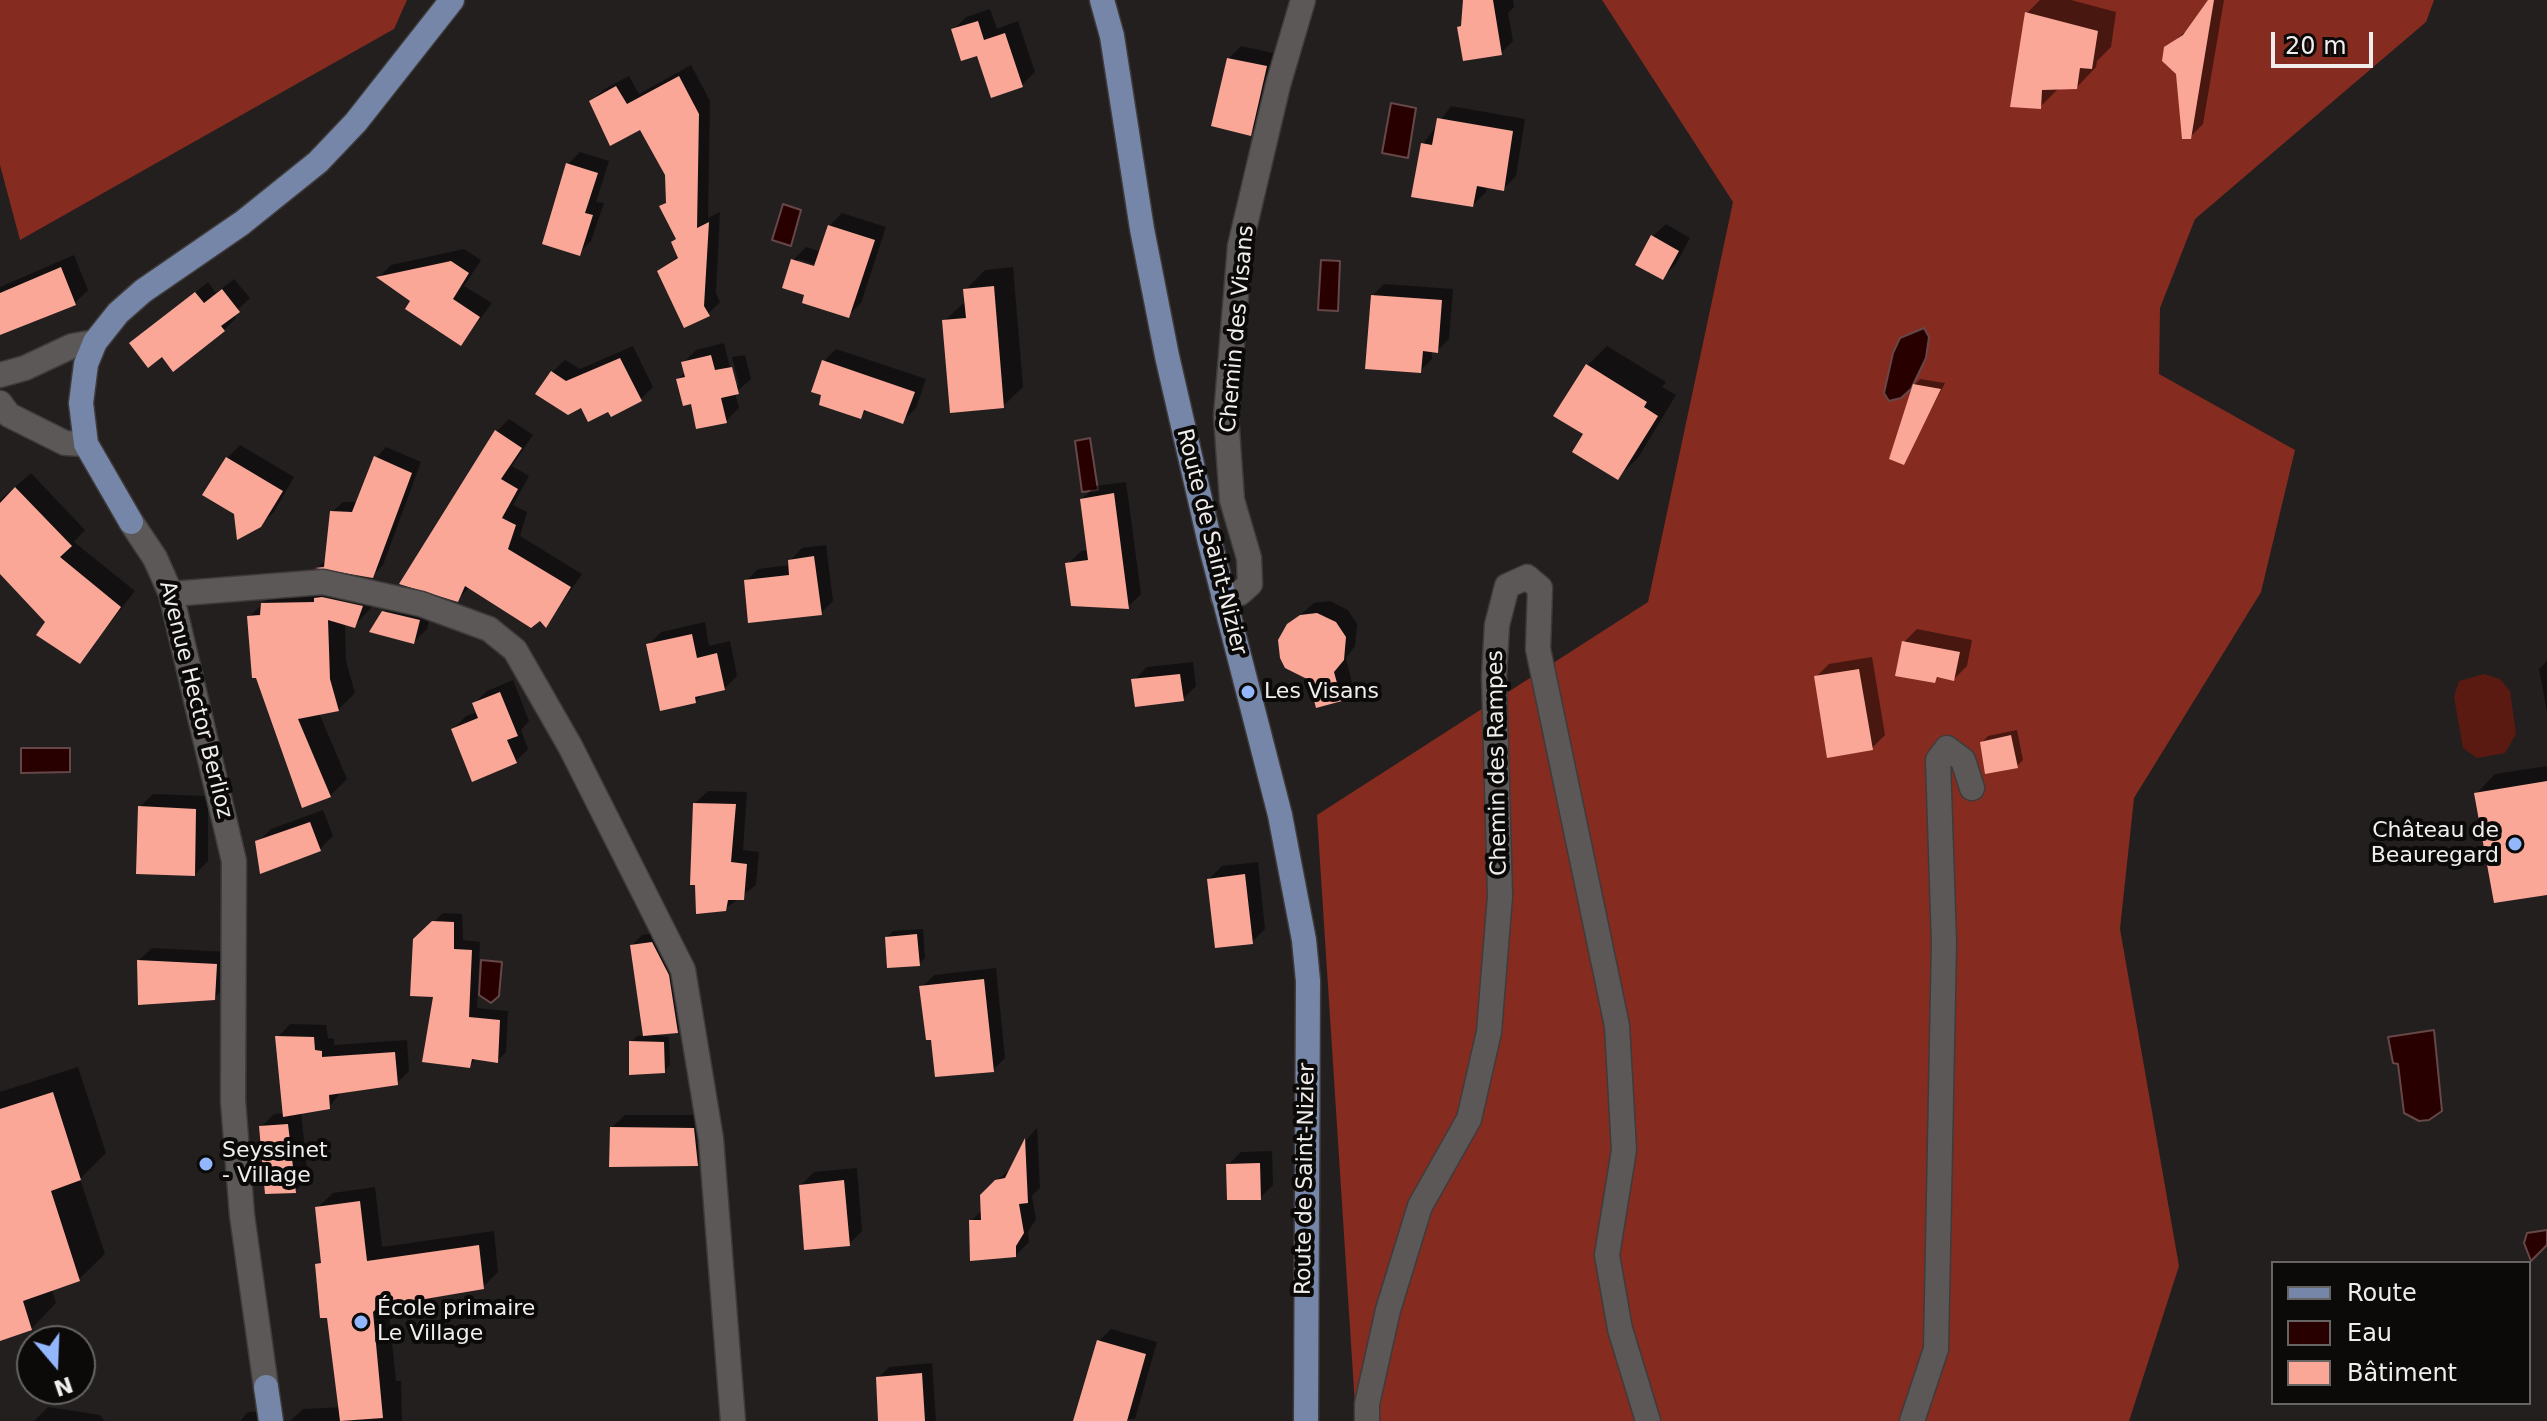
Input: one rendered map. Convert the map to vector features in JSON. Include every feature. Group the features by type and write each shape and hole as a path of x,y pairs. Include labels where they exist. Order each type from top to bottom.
{"main road":[{"name":"Avenue Hector Berlioz","path":"131,522 86,444 81,403 86,364 95,342 135,299 274,198 318,162 356,122 452,0"},
{"name":"Route de Saint-Nizier","path":"1102,0 1112,36 1142,229 1167,356 1223,597 1280,815 1304,940 1308,1040 1306,1421"},
{"name":"Avenue Hector Berlioz","path":"266,1387 271,1421"}],"street":[{"name":"Chemin des Visans","path":"1223,597 1240,593 1250,584 1249,558 1232,500 1226,416 1240,246 1278,85 1302,2"},
{"path":"0,375 25,368 72,346 95,342"},
{"path":"0,403 9,415 65,443 86,444"},
{"name":"Avenue Hector Berlioz","path":"131,522 155,558 171,594 234,861 233,1101 242,1215 266,1387"},
{"name":"Chemin des Rampes","path":"1367,1421 1367,1404 1388,1310 1420,1206 1469,1119 1489,1032 1500,896 1494,676 1497,625 1507,586 1527,577 1540,588 1538,649 1617,1026 1624,1150 1607,1255 1620,1329 1648,1421"},
{"path":"171,594 323,582 421,604 489,629 515,650 570,746 683,970 711,1139 733,1421"},
{"path":"1912,1421 1936,1349 1944,943 1938,760 1947,748 1963,760 1972,788"}],"shaded area":[{"path":"0,0 407,0 394,29 20,240 0,165"},
{"path":"1602,0 2434,0 2426,22 2195,219 2160,308 2159,374 2295,450 2261,592 2134,798 2120,929 2179,1266 2129,1421 1356,1421 1317,815 1648,602 1733,202"},
{"path":"2484,674 2500,679 2510,691 2516,734 2505,753 2477,758 2463,748 2454,697 2459,681"}],"water":[{"path":"1391,103 1416,108 1408,158 1382,153"},
{"path":"783,204 801,210 791,246 772,240"},
{"path":"1321,260 1340,261 1338,311 1318,310"},
{"path":"1924,328 1929,337 1926,358 1911,389 1901,398 1889,401 1884,393 1893,353 1900,338"},
{"path":"1090,438 1098,490 1082,492 1075,441"},
{"path":"21,748 70,748 70,772 21,773"},
{"path":"481,960 502,962 499,996 491,1003 479,995"},
{"path":"2434,1030 2442,1111 2429,1120 2419,1121 2404,1113 2398,1064 2393,1063 2388,1037"},
{"path":"2547,1230 2547,1245 2531,1261 2524,1243 2527,1233"}],"building":[{"path":"1463,0 1493,0 1502,55 1463,61 1457,27 1461,26"},
{"path":"2208,0 2214,0 2191,139 2182,139 2176,74 2162,61 2164,47 2183,35"},
{"path":"2025,12 2098,31 2092,69 2080,68 2077,89 2042,90 2041,109 2010,107"},
{"path":"978,21 984,40 1005,33 1023,87 991,98 977,56 961,61 951,29"},
{"path":"1227,58 1267,66 1251,136 1211,126"},
{"path":"679,76 699,114 697,228 709,222 704,306 710,316 684,328 657,271 678,258 671,242 676,239 659,206 666,203 665,175 640,130 610,146 589,101 616,86 627,104"},
{"path":"1437,118 1513,131 1504,191 1477,186 1473,207 1411,197 1421,143 1432,145"},
{"path":"566,163 598,173 585,213 593,215 580,256 542,244"},
{"path":"828,225 875,240 849,318 802,303 804,295 782,288 791,259 814,266"},
{"path":"1651,235 1679,251 1663,280 1635,265"},
{"path":"451,261 469,273 453,299 480,317 461,346 405,309 410,301 376,277"},
{"path":"61,267 76,305 0,335 0,293"},
{"path":"994,286 1004,408 950,413 942,320 966,318 963,289"},
{"path":"222,289 240,312 221,326 225,331 173,372 162,357 148,368 129,343 195,292 204,303"},
{"path":"1371,295 1442,300 1438,353 1423,351 1421,373 1365,369"},
{"path":"711,355 715,370 732,367 739,394 721,398 727,423 696,429 691,404 683,406 676,379 685,377 681,362"},
{"path":"620,358 642,401 611,417 608,412 588,422 581,408 568,415 535,394 551,371 566,381"},
{"path":"822,360 915,392 903,424 864,410 861,419 819,405 821,395 811,392"},
{"path":"1586,364 1647,402 1644,407 1658,416 1618,480 1572,452 1583,434 1553,416"},
{"path":"1913,384 1941,389 1904,465 1889,459"},
{"path":"495,430 522,448 501,479 518,489 502,518 516,525 508,549 571,587 546,628 540,621 531,628 465,586 458,602 399,584"},
{"path":"374,456 412,473 373,578 315,568 324,567 330,511 352,512"},
{"path":"226,457 283,491 261,527 237,540 234,514 202,495"},
{"path":"15,487 72,546 60,557 121,607 80,664 36,635 45,622 0,574 0,503"},
{"path":"1114,493 1129,609 1071,606 1065,563 1088,560 1080,499"},
{"path":"814,556 822,615 748,623 744,580 789,575 788,560"},
{"path":"314,598 363,606 355,628 328,620 330,679 339,711 298,719 331,797 302,808 256,678 252,678 247,616 260,615 261,603 314,602"},
{"path":"382,611 420,620 414,644 369,632"},
{"path":"1317,613 1336,622 1346,637 1344,660 1334,672 1342,701 1316,708 1309,680 1285,668 1280,658 1278,640 1287,624 1300,615"},
{"path":"692,634 697,658 717,653 725,690 695,697 696,703 660,711 646,644"},
{"path":"1902,641 1960,652 1954,681 1937,677 1935,683 1895,676"},
{"path":"1859,669 1873,750 1827,758 1814,676"},
{"path":"1180,674 1184,701 1135,707 1131,679"},
{"path":"500,692 518,736 507,740 517,763 472,782 451,729 478,718 472,703"},
{"path":"2011,735 2018,768 1985,774 1980,742"},
{"name":"Château de Beauregard","path":"2547,781 2547,895 2494,903 2474,793"},
{"path":"693,803 736,804 731,862 747,864 744,900 728,900 726,911 696,914 695,885 690,885"},
{"path":"138,806 196,809 195,876 136,874"},
{"path":"310,822 321,851 260,874 255,841"},
{"path":"1245,874 1253,944 1215,948 1207,879"},
{"path":"432,921 454,922 454,949 472,950 469,1017 500,1020 498,1063 472,1059 470,1068 422,1062 433,997 410,996 413,939"},
{"path":"917,934 920,966 887,968 885,937"},
{"path":"652,942 669,975 678,1033 643,1036 630,945"},
{"path":"137,960 217,964 215,1000 138,1005"},
{"path":"984,979 994,1072 935,1077 931,1040 926,1040 919,986"},
{"path":"275,1036 314,1037 315,1050 322,1051 322,1057 395,1052 398,1085 329,1095 330,1109 283,1117"},
{"path":"629,1041 664,1042 665,1073 629,1075"},
{"path":"53,1092 81,1180 51,1191 80,1281 23,1301 30,1325 16,1325 16,1336 0,1341 0,1109"},
{"path":"288,1124 296,1193 265,1194 259,1126"},
{"path":"610,1127 694,1128 698,1166 609,1167"},
{"path":"1025,1138 1028,1203 1019,1204 1024,1233 1016,1246 1016,1257 970,1261 969,1220 981,1220 980,1195 995,1180 1005,1178"},
{"path":"1260,1163 1261,1200 1227,1200 1226,1164"},
{"path":"844,1180 850,1246 804,1250 799,1185"},
{"path":"360,1201 367,1261 479,1245 484,1289 378,1307 373,1312 383,1418 340,1421 327,1318 320,1318 315,1264 321,1263 315,1207"},
{"path":"1097,1340 1146,1354 1127,1421 1073,1421"},
{"path":"922,1373 925,1421 878,1421 876,1377"}],"place":[{"name":"Les Visans","path":"1248,692"},
{"name":"Château de Beauregard","path":"2515,844"},
{"name":"Seyssinet - Village","path":"206,1164"},
{"name":"École primaire Le Village","path":"361,1322"}]}
